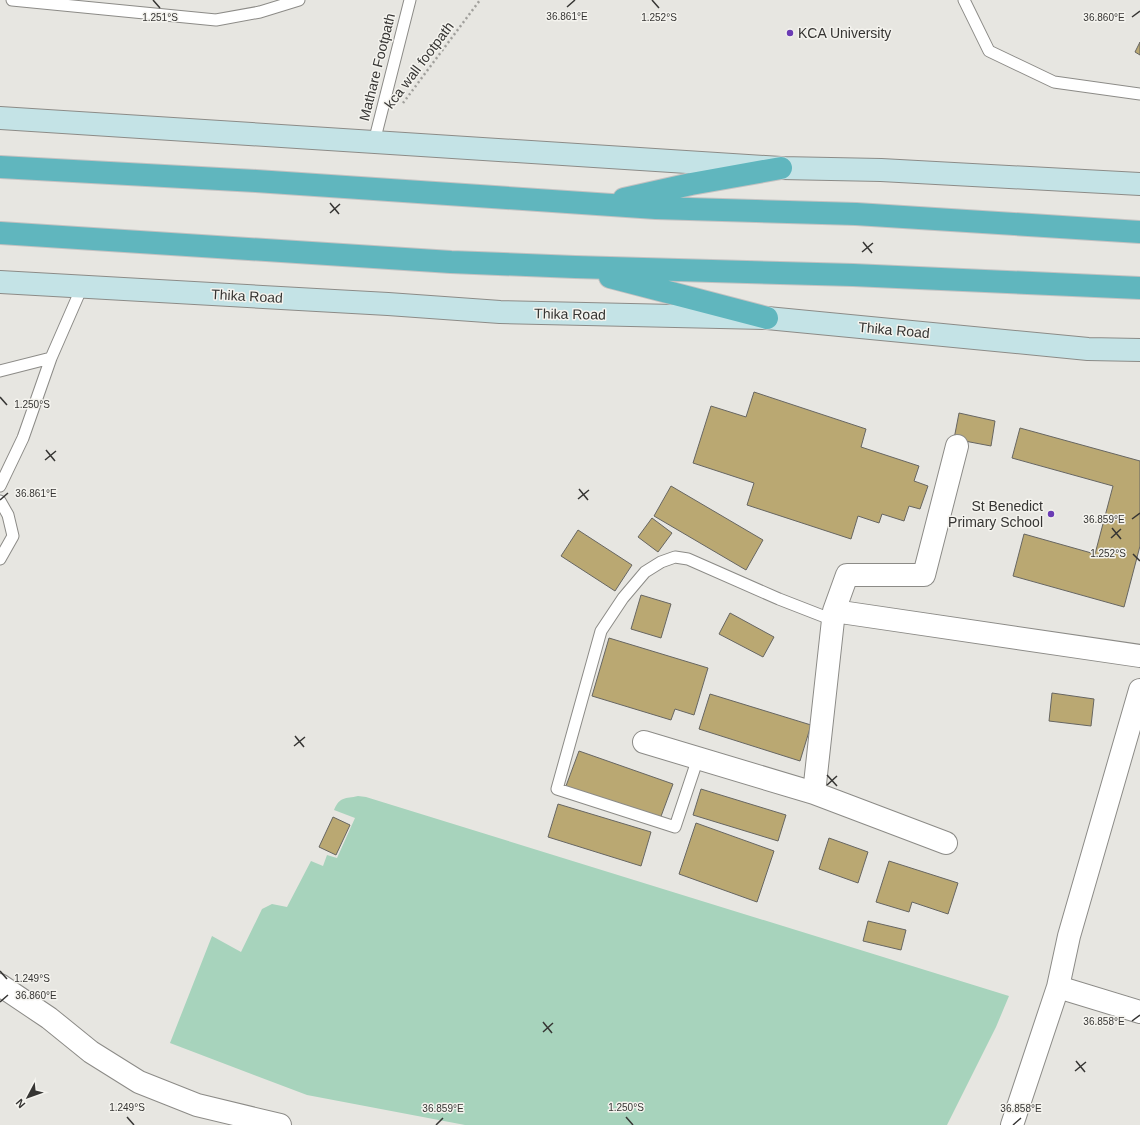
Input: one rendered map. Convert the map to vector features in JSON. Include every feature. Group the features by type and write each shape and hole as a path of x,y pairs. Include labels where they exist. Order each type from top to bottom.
{"highway":[{"path":"0,167 264,182 664,208 856,214 1140,232"},
{"path":"600,204 691,184 781,168"},
{"path":"0,233 451,262 575,268 853,275 1140,288"},
{"path":"575,268 767,318"}],"main road":[{"path":"0,118 781,168 881,170 1140,184"},
{"name":"Thika Road","path":"0,282 500,312 767,318 1088,349 1140,350"}],"street":[{"path":"814,793 833,615 847,575 924,575 957,446"},
{"path":"833,615 1140,656"},
{"path":"1012,1125 1058,987 1069,936 1140,690"},
{"path":"644,742 814,793 946,843"},
{"path":"0,984 49,1018 91,1052 139,1082 197,1105 280,1125"},
{"path":"1058,987 1140,1012"}],"lane":[{"path":"12,0 216,20 260,12 299,0"},
{"name":"Mathare Footpath","path":"374,142 410,0"},
{"path":"964,0 988,51 1054,82 1140,94"},
{"path":"0,486 23,438 51,358 82,286"},
{"path":"0,371 51,358"},
{"path":"0,500 8,515 13,536 0,559"},
{"path":"698,758 675,828 557,789 601,631 623,598 645,572 661,562 675,557 688,559 779,599 833,615"}],"path":[{"name":"kca wall footpath","path":"402,105 480,0"}],"green space":[{"path":"358,796 366,797 1009,996 996,1027 947,1125 465,1125 307,1095 170,1043 212,936 241,952 262,909 272,904 287,907 311,861 323,866 327,855 337,858 355,818 334,810 338,802 341,800"}],"building":[{"path":"1140,42 1140,55 1135,52"},
{"path":"754,392 866,429 861,447 919,466 914,481 928,486 920,509 909,506 904,521 882,514 879,523 858,516 851,539 747,505 754,483 693,463 711,406 746,417"},
{"path":"959,413 995,421 991,446 954,439"},
{"path":"1020,428 1140,461 1140,546 1124,607 1013,576 1024,534 1095,554 1113,486 1012,458"},
{"path":"671,486 763,540 746,570 654,516"},
{"path":"652,518 672,533 658,552 638,537"},
{"path":"578,530 632,565 615,591 561,556"},
{"path":"641,595 671,604 661,638 631,629"},
{"path":"730,613 774,637 763,657 719,634"},
{"path":"609,638 708,668 694,715 675,709 671,720 592,696"},
{"path":"1052,693 1094,699 1091,726 1049,721"},
{"path":"710,694 811,725 800,761 699,729"},
{"path":"579,751 673,784 660,819 566,786"},
{"path":"701,789 786,815 778,841 693,815"},
{"path":"558,804 651,832 641,866 548,837"},
{"path":"333,817 350,825 336,855 319,847"},
{"path":"696,823 774,851 757,902 679,874"},
{"path":"829,838 868,852 858,883 819,869"},
{"path":"889,861 958,883 948,914 912,902 909,912 876,902"},
{"path":"868,921 906,930 901,950 863,941"}],"place":[{"name":"KCA University","path":"790,33"},
{"name":"St Benedict Primary School","path":"1051,514"}]}
